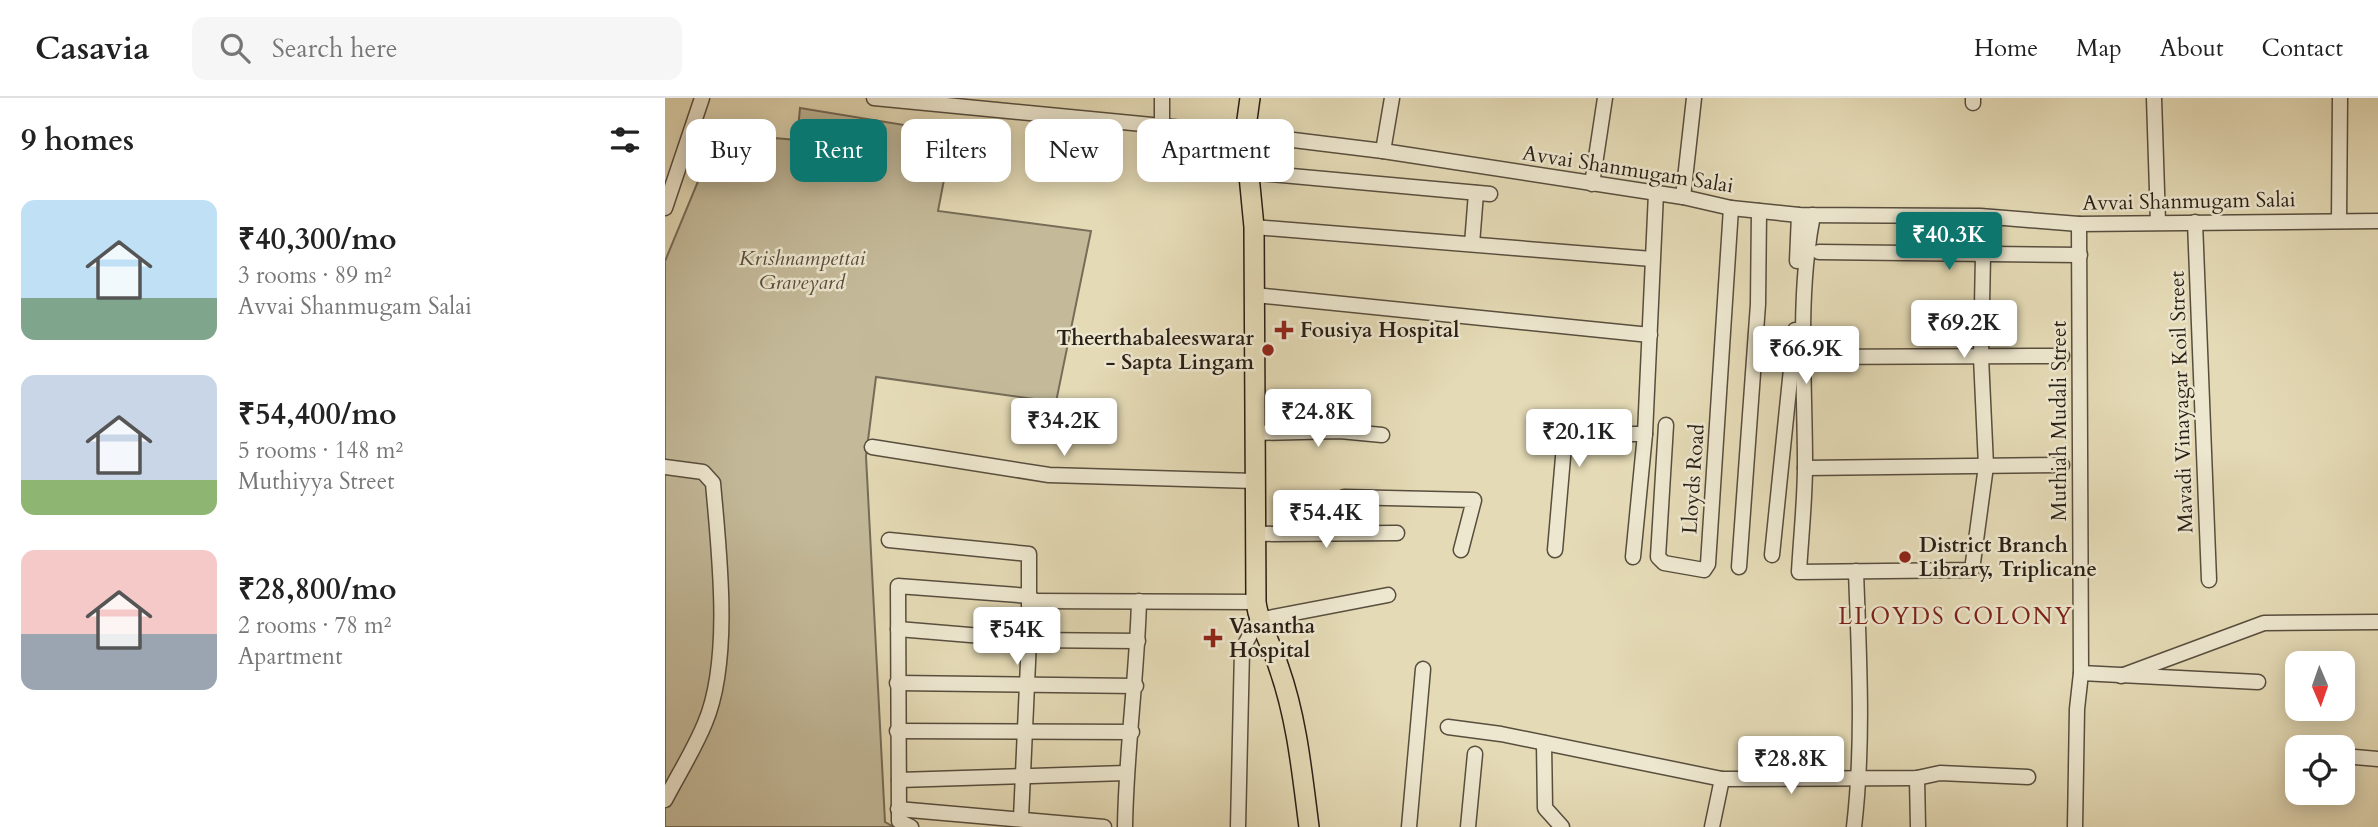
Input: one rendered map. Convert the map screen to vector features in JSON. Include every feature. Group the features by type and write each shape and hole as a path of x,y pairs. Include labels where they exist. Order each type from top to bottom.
{"main road":[{"path":"1247,119 1250,98"},
{"path":"1248,182 1254,227 1254,534 1257,611 1279,667 1292,713 1308,827"}],"street":[{"path":"665,208 702,98"},
{"name":"Avvai Shanmugam Salai","path":"874,98 1137,123"},
{"path":"1161,119 1162,98"},
{"path":"1383,151 1392,98"},
{"path":"1592,184 1605,98"},
{"path":"1683,197 1694,98"},
{"path":"2154,98 2158,222"},
{"path":"2339,221 2340,98"},
{"name":"Avvai Shanmugam Salai","path":"1294,140 1683,197 1731,208 1806,215 1980,216 2079,224 2378,222"},
{"path":"1294,176 1483,193 1472,244"},
{"path":"1633,557 1645,434 1656,193"},
{"name":"Lloyds Road","path":"1666,425 1658,558 1664,564 1704,570 1708,565 1731,208"},
{"path":"1739,568 1758,304 1759,211"},
{"path":"1806,215 1802,357 1805,468 1799,572 1972,570 1986,466 1982,356 1983,255"},
{"path":"1772,555 1806,215"},
{"name":"Mavadi Vinayagar Koil Street","path":"2195,222 2209,580"},
{"name":"Muthiah Mudali Street","path":"2075,827 2077,709 2081,673 2079,224"},
{"path":"1254,227 1652,259"},
{"path":"1819,252 2080,255"},
{"path":"1255,295 1650,335"},
{"path":"1802,357 2062,356"},
{"path":"1255,433 1340,431 1382,435"},
{"path":"1555,550 1565,434 1645,434"},
{"path":"872,447 1049,475 1254,481"},
{"path":"1805,468 2062,465"},
{"path":"665,467 703,472 713,483 721,602 720,654 706,722 665,800"},
{"path":"1339,533 1339,500 1344,497 1474,500 1461,550"},
{"path":"1254,534 1397,533"},
{"path":"889,540 1029,554 1029,640 1021,818"},
{"path":"1854,827 1860,778 1856,571"},
{"path":"1104,827 1021,818 903,819 897,731 898,586 1030,598 1139,600 1257,611 1388,595"},
{"path":"1125,827 1126,774 1136,686 1139,600"},
{"path":"1238,827 1242,650 1257,611"},
{"path":"2121,676 2264,623 2378,622"},
{"path":"898,629 1029,640 1138,641"},
{"path":"1409,827 1423,669"},
{"path":"2081,673 2258,682"},
{"path":"897,682 1136,686"},
{"path":"1448,727 1544,743 1722,779 1917,778 1940,773 2028,777"},
{"path":"897,731 1132,732"},
{"path":"1544,743 1545,808 1562,827"},
{"path":"1468,827 1475,754"},
{"path":"2355,757 2378,758"},
{"path":"899,780 1126,774"},
{"path":"1917,778 1918,827"},
{"path":"1712,827 1722,779"}],"green space":[{"name":"Krishnampettai Graveyard","path":"800,108 867,119 799,119"},
{"name":"Krishnampettai Graveyard","path":"887,122 901,125 901,182 944,182 938,211 1091,231 1056,402 876,377 866,456 885,822 894,827 665,827 665,261 698,182 776,182 776,138 790,139 790,182 887,182"}],"place":[{"name":"Fousiya Hospital","path":"1284,330"},
{"name":"Theerthabaleeswarar - Sapta Lingam","path":"1268,350"},
{"name":"District Branch Library, Triplicane","path":"1905,557"},
{"name":"Vasantha Hospital","path":"1213,638"}],"district":[{"name":"LLOYDS COLONY","path":"1956,616"}]}
